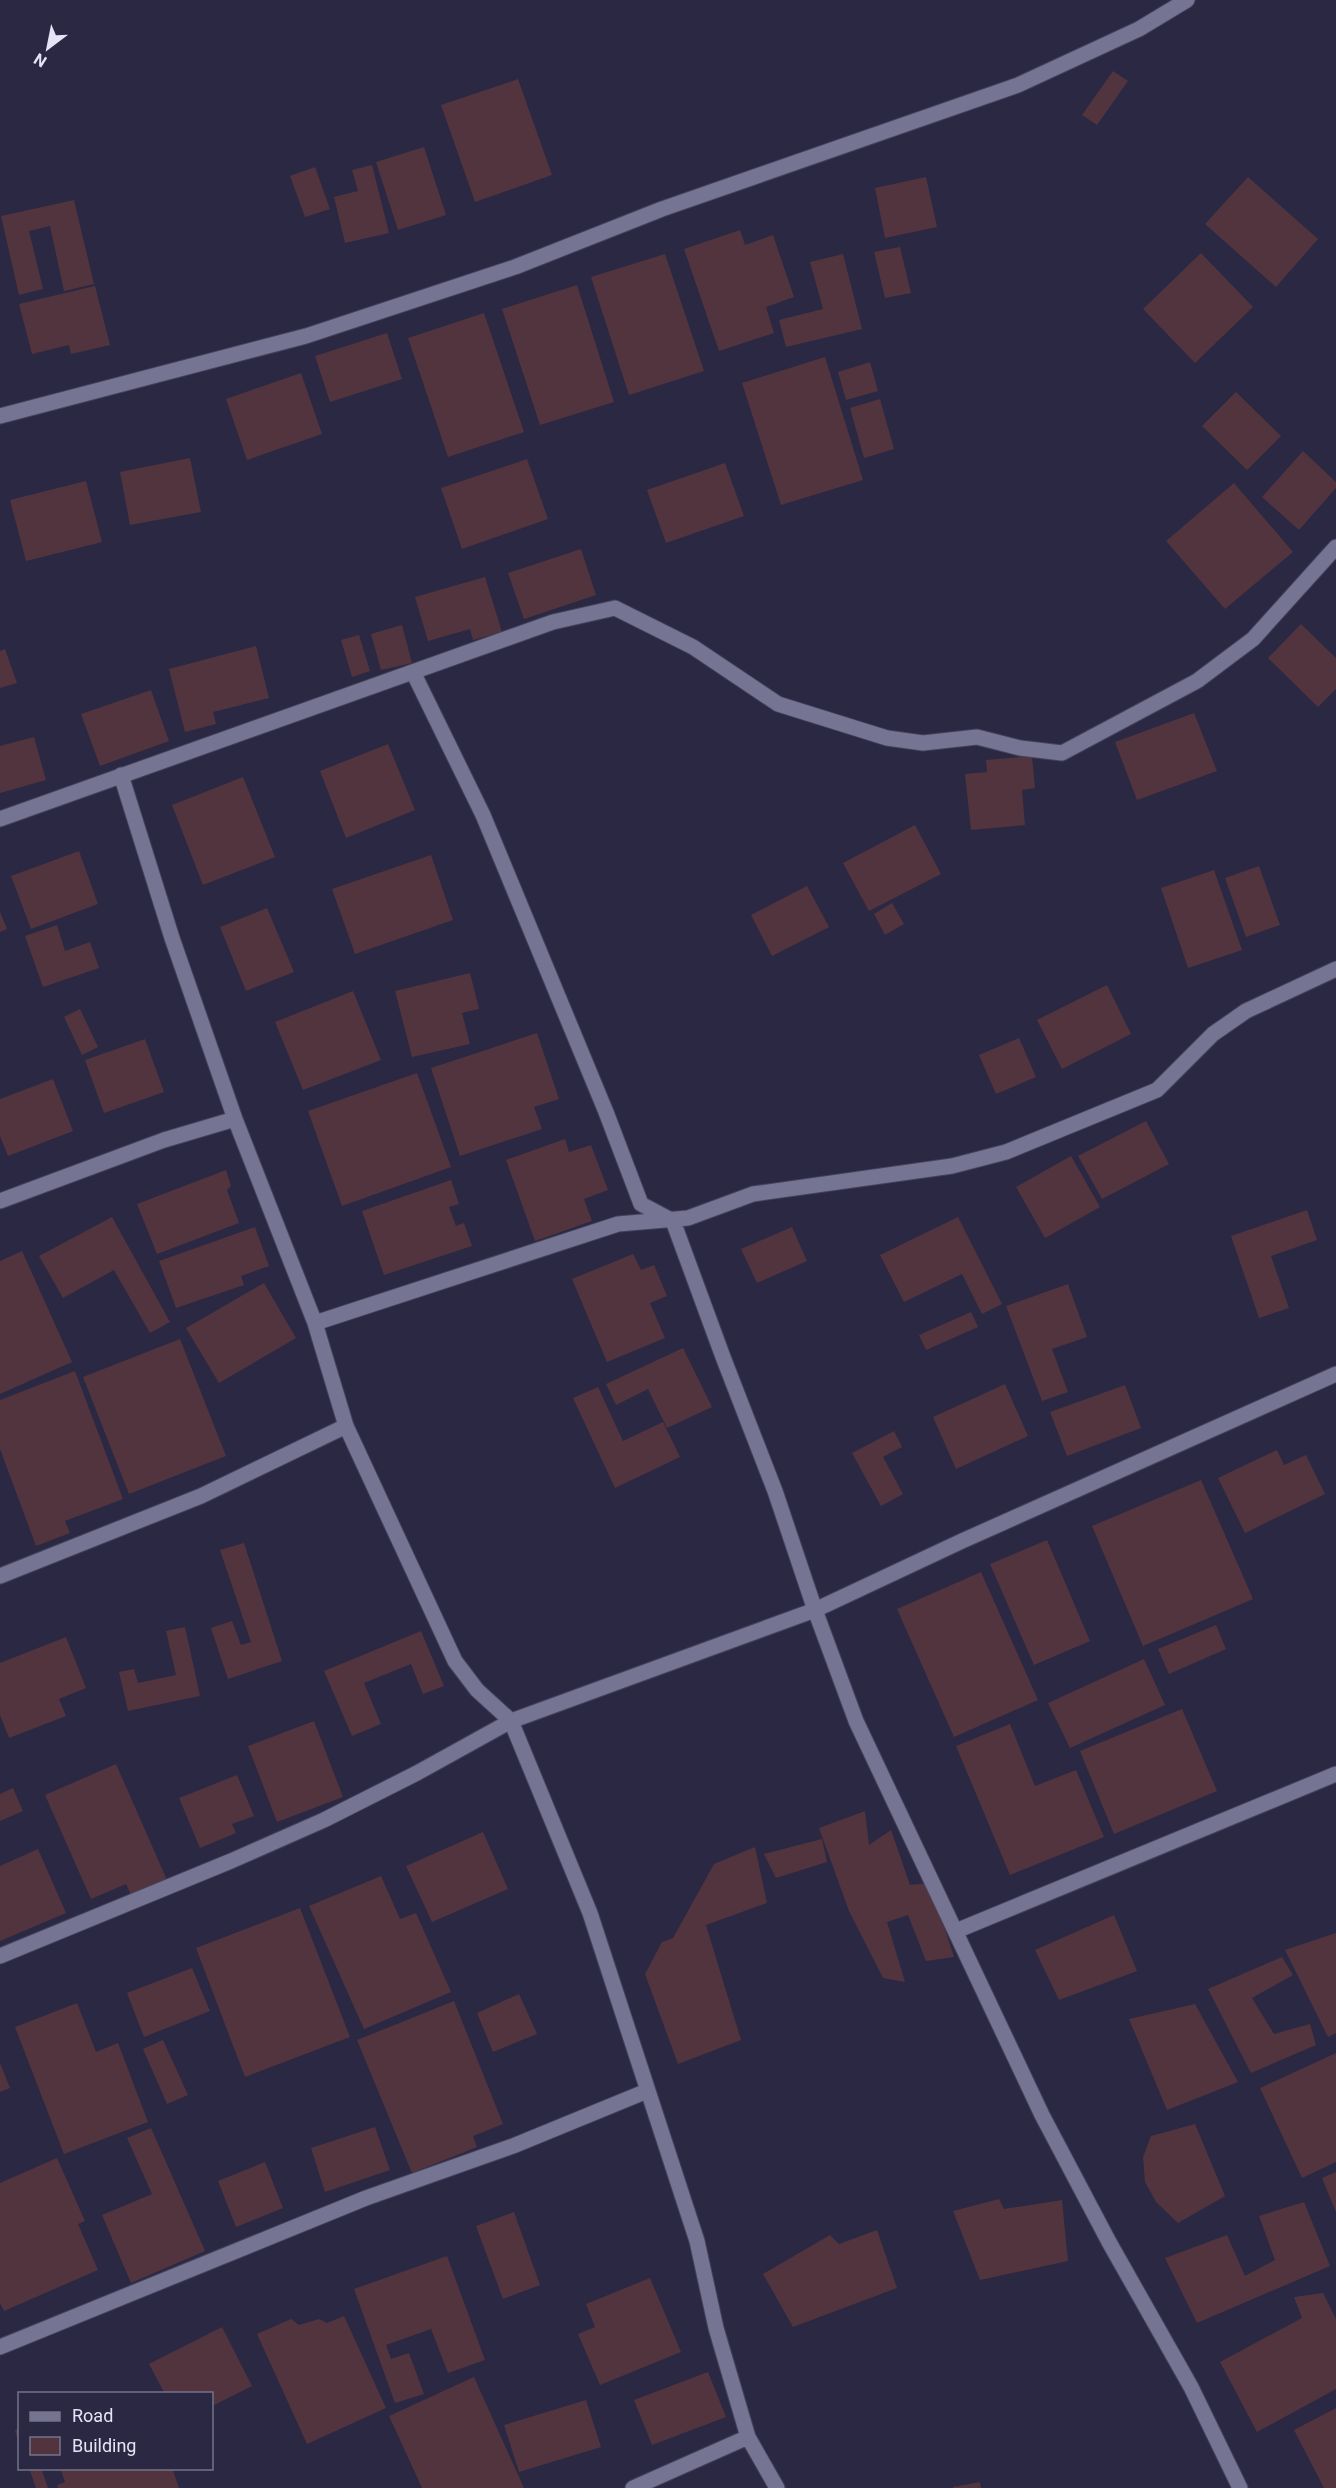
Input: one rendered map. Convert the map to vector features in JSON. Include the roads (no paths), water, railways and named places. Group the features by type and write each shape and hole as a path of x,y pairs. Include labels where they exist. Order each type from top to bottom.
{"street":[{"path":"0,416 306,336 515,267 662,208 1018,86 1139,29 1186,0"},
{"path":"0,819 553,622 615,608 693,647 778,704 887,738 923,743 977,737 1020,748 1062,753 1206,674 1253,639 1336,547"},
{"path":"412,672 487,825 593,1080 641,1204 674,1221 723,1358 775,1491 815,1610 856,1721 1047,2125 1109,2242 1191,2386 1240,2488"},
{"path":"121,775 172,938 235,1119 315,1323 346,1426 455,1661 477,1690 511,1721 590,1913 646,2091 697,2241 716,2328 748,2437 777,2488"},
{"path":"315,1323 618,1224 674,1221 753,1194 952,1166 1006,1152 1043,1139 1157,1090 1213,1034 1246,1011 1336,969"},
{"path":"0,1201 164,1140 235,1119"},
{"path":"0,1956 231,1861 324,1820 417,1773 511,1721 815,1610 962,1541 1336,1374"},
{"path":"0,1576 201,1496 346,1426"},
{"path":"956,1931 1336,1774"},
{"path":"0,2348 366,2198 513,2146 646,2091"},
{"path":"633,2488 748,2437"}]}
